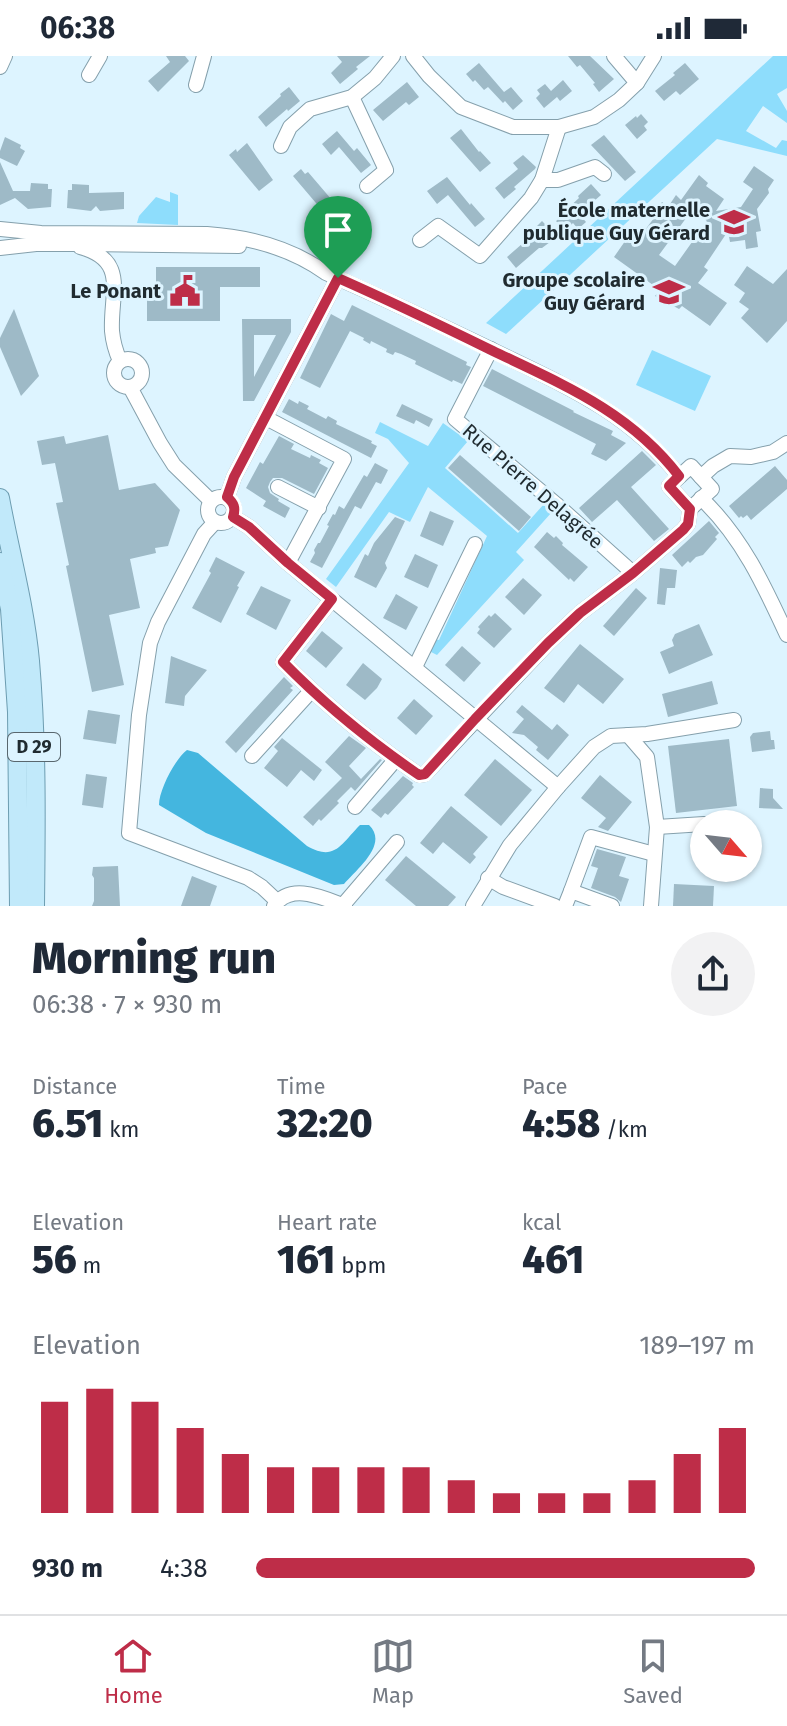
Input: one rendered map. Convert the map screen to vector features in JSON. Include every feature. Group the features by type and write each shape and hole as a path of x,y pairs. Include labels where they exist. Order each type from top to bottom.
{"main road":[{"path":"0,498 7,535"},
{"name":"D 29","path":"0,517 7,535 24,616 30,660 37,796 35,906"},
{"name":"D 29","path":"0,562 10,609 15,683 19,906"}],"street":[{"path":"0,67 5,56"},
{"path":"89,75 100,56"},
{"path":"196,85 204,56"},
{"path":"281,146 290,127 310,109 352,97 375,78 393,56"},
{"path":"413,56 461,107 513,127 559,127 594,117 637,83 654,56"},
{"path":"614,56 637,83"},
{"path":"352,97 386,170 367,186"},
{"path":"420,240 438,226 480,256 531,198 542,180 559,127"},
{"path":"542,180 558,180 595,167 604,174"},
{"path":"0,229 41,233 222,235 273,245 311,262 332,276"},
{"path":"0,248 36,244 166,244 252,247 271,252 332,276 585,396 622,419 648,441 679,476"},
{"path":"67,245 93,251 111,269 115,289 112,331 116,352 120,361 131,360 141,369 141,377 130,387 174,465 211,501"},
{"path":"227,497 332,276"},
{"name":"Rue Pierre Delagrée","path":"491,349 455,419 633,573"},
{"path":"266,418 344,459 288,563"},
{"path":"701,477 730,456 751,457 773,452 787,443"},
{"path":"332,599 283,662 311,691 396,759 419,775 425,774 548,643 688,524 690,509 712,489 691,466 669,486 690,509"},
{"path":"278,487 319,508"},
{"path":"218,496 227,497 233,502 233,517 222,524 215,522 208,512 211,501 218,496"},
{"path":"701,498 717,513 748,556 787,635"},
{"path":"233,517 249,527 288,563 558,787"},
{"path":"215,522 204,534 150,643 139,715 129,833 248,878 262,887 276,904 287,895 299,893 344,906 397,842"},
{"path":"415,667 475,544"},
{"path":"252,756 311,691"},
{"path":"473,906 510,845 594,747 611,736 647,734 734,720"},
{"path":"628,735 647,757 657,827 651,906"},
{"path":"355,807 396,759"},
{"path":"657,827 690,825"},
{"path":"565,906 591,837 654,854"},
{"path":"488,878 503,887 555,906"},
{"path":"571,891 612,906"}],"shaded area":[{"path":"773,56 787,56 787,88 777,94 787,111 787,123 763,106 746,131 776,148 782,140 787,141 787,156 717,139 506,334 486,323"},
{"path":"170,192 178,195 178,225 137,223 139,216 156,197 170,202"},
{"path":"652,350 711,376 695,411 636,385"},
{"path":"380,422 428,446 443,423 468,441 445,468 518,533 544,504 552,512 516,552 524,560 437,655 427,650 434,639 439,640 487,536 428,487 410,522 389,512 336,587 326,579 409,463 388,439 375,433"},
{"path":"187,750 198,753 307,846 324,852 337,849 360,825 369,825 375,840 369,856 344,884 334,885 206,833 159,805 168,775"}],"building":[{"path":"166,56 185,56 189,61 158,92 148,81 170,62"},
{"path":"337,56 370,56 340,84 331,73 342,62"},
{"path":"568,56 590,56 614,79 599,92 580,65 577,67"},
{"path":"479,63 504,92 511,87 523,101 513,110 488,87 484,90 475,80 473,82 466,74"},
{"path":"685,63 699,79 680,95 676,91 664,101 655,91"},
{"path":"563,80 572,91 560,101 557,97 544,108 536,98 540,94 537,90 545,84 551,91"},
{"path":"407,82 419,97 409,105 406,102 383,121 373,110"},
{"path":"289,87 300,101 266,127 258,117"},
{"path":"641,114 648,122 644,126 647,130 637,139 625,125"},
{"path":"461,129 491,163 480,172 450,138"},
{"path":"337,131 371,165 361,173 339,147 331,155 322,144"},
{"path":"604,135 636,172 625,181 591,145"},
{"path":"5,137 21,145 20,148 25,151 17,166 0,158"},
{"path":"247,143 273,180 259,191 229,155"},
{"path":"523,155 536,167 504,199 495,188 518,169 513,163"},
{"path":"0,162 13,191 30,191 31,183 48,184 48,189 52,189 51,207 28,209 15,198 0,205"},
{"path":"754,166 774,180 757,209 761,231 756,232 758,247 746,249 745,240 730,242 728,231 704,267 708,270 698,283 727,303 710,326 682,306 679,309 655,296 660,290 614,257 630,234 639,238 662,202 668,207 676,195 681,200 699,175 708,183 706,186 724,199 716,211 741,207 753,189 743,182","holes":["692,210 707,221 675,266 659,255"]},
{"path":"301,169 305,174 308,172 355,227 344,236 293,176"},
{"path":"447,177 485,219 475,227 448,195 437,204 427,191"},
{"path":"72,184 89,185 89,193 124,192 124,209 100,211 96,206 91,211 67,208 68,190 72,190"},
{"path":"591,184 601,195 579,214 586,222 578,229 573,223 565,231 556,221"},
{"path":"542,221 551,230 544,236 550,242 516,268 507,257 530,237 528,235"},
{"path":"747,266 773,284 787,269 787,321 767,343 741,318 749,309 739,302 745,293 734,285"},
{"path":"156,267 260,267 260,287 220,287 220,321 147,321 147,287 156,287"},
{"path":"352,305 467,362 466,365 471,367 462,384 415,364 416,361 401,354 386,352 387,349 371,341 370,344 350,331 320,388 300,378 331,314 344,321"},
{"path":"14,309 39,376 21,396 0,347 0,338"},
{"path":"242,319 291,319 291,332 254,401 243,401","holes":["254,335 276,335 254,377"]},
{"path":"492,369 613,431 611,435 626,443 606,461 591,454 596,444 483,386"},
{"path":"289,399 309,406 307,409 326,419 328,416 337,421 336,424 372,441 377,446 371,458 282,412"},
{"path":"402,404 433,419 429,427 416,420 414,424 396,416"},
{"path":"108,435 119,490 155,483 180,510 168,546 155,548 156,553 130,559 140,608 109,615 124,685 92,692 66,566 69,565 56,503 63,502 55,463 42,465 37,441 64,436 66,444"},
{"path":"279,436 294,444 291,449 321,460 319,463 328,468 314,494 282,478 273,478 268,487 270,493 290,508 285,518 263,506 266,501 246,488"},
{"path":"642,451 656,465 631,487 669,529 654,541 617,500 592,522 579,508"},
{"path":"460,455 531,517 519,531 448,468"},
{"path":"375,463 388,470 381,484 376,482 361,509 355,506 322,568 310,562 333,514 339,506 344,509 364,475 367,477"},
{"path":"775,466 787,480 787,489 751,520 747,515 739,518 729,506"},
{"path":"430,511 454,521 443,546 420,536"},
{"path":"395,517 405,521 376,588 354,577 365,554 368,556 374,543"},
{"path":"709,521 719,533 715,537 717,539 703,555 682,567 672,555"},
{"path":"547,532 554,538 556,536 588,567 574,582 534,547"},
{"path":"415,554 438,565 428,588 404,577"},
{"path":"216,557 245,572 221,623 192,608"},
{"path":"660,568 677,570 675,588 667,588 665,605 657,604"},
{"path":"523,578 542,595 524,615 505,597"},
{"path":"261,586 291,600 276,630 246,614"},
{"path":"636,588 647,598 614,636 603,626"},
{"path":"396,594 418,607 406,630 383,618"},
{"path":"495,613 512,629 494,648 477,633 478,627"},
{"path":"699,624 713,655 669,674 660,652 674,646 672,640 675,634"},
{"path":"322,631 343,648 326,668 306,651"},
{"path":"580,644 624,679 603,704 578,684 564,703 544,688"},
{"path":"462,646 481,663 464,682 445,665"},
{"path":"171,656 207,670 185,696 184,706 165,703"},
{"path":"363,663 382,679 365,700 346,685"},
{"path":"284,677 293,690 236,753 225,742"},
{"path":"712,681 718,704 668,717 662,694"},
{"path":"414,699 433,716 416,735 397,718"},
{"path":"522,705 552,730 557,724 569,735 548,760 524,735 512,733 524,719 516,712"},
{"path":"88,710 120,715 116,744 83,739"},
{"path":"770,731 775,749 752,752 750,737 753,733"},
{"path":"349,736 366,748 349,766 361,779 382,760 355,791 351,787 337,801 339,803 313,826 303,817 342,778 325,762"},
{"path":"282,738 322,770 314,781 301,770 287,787 264,768 278,751 274,747"},
{"path":"729,739 737,806 676,813 668,746"},
{"path":"495,759 532,790 501,826 464,795"},
{"path":"86,774 107,777 103,808 82,805"},
{"path":"600,775 632,802 608,831 598,827 606,818 581,798"},
{"path":"403,776 414,787 388,815 385,813 381,818 371,810"},
{"path":"760,788 773,789 773,798 783,809 759,808"},
{"path":"451,806 488,837 473,854 476,857 470,864 443,842 433,854 420,843"},
{"path":"597,849 626,857 619,876 629,879 621,902 591,888 598,868 591,866"},
{"path":"406,856 456,897 448,906 416,906 385,880"},
{"path":"118,866 120,906 92,906 93,867"},
{"path":"192,876 217,886 210,906 181,906"},
{"path":"674,884 714,886 713,906 673,906"}],"place":[{"name":"École maternelle publique Guy Gérard","path":"734,222"},
{"name":"Le Ponant","path":"185,291"},
{"name":"Groupe scolaire Guy Gérard","path":"669,292"}],"route":[{"path":"338,278 501,355 622,419 648,441 679,476 669,486 690,509 688,524 683,530 580,613 548,643 425,774 419,775 396,759 311,691 283,662 332,599 249,527 233,517 233,502 227,497 234,477 338,278"}]}
